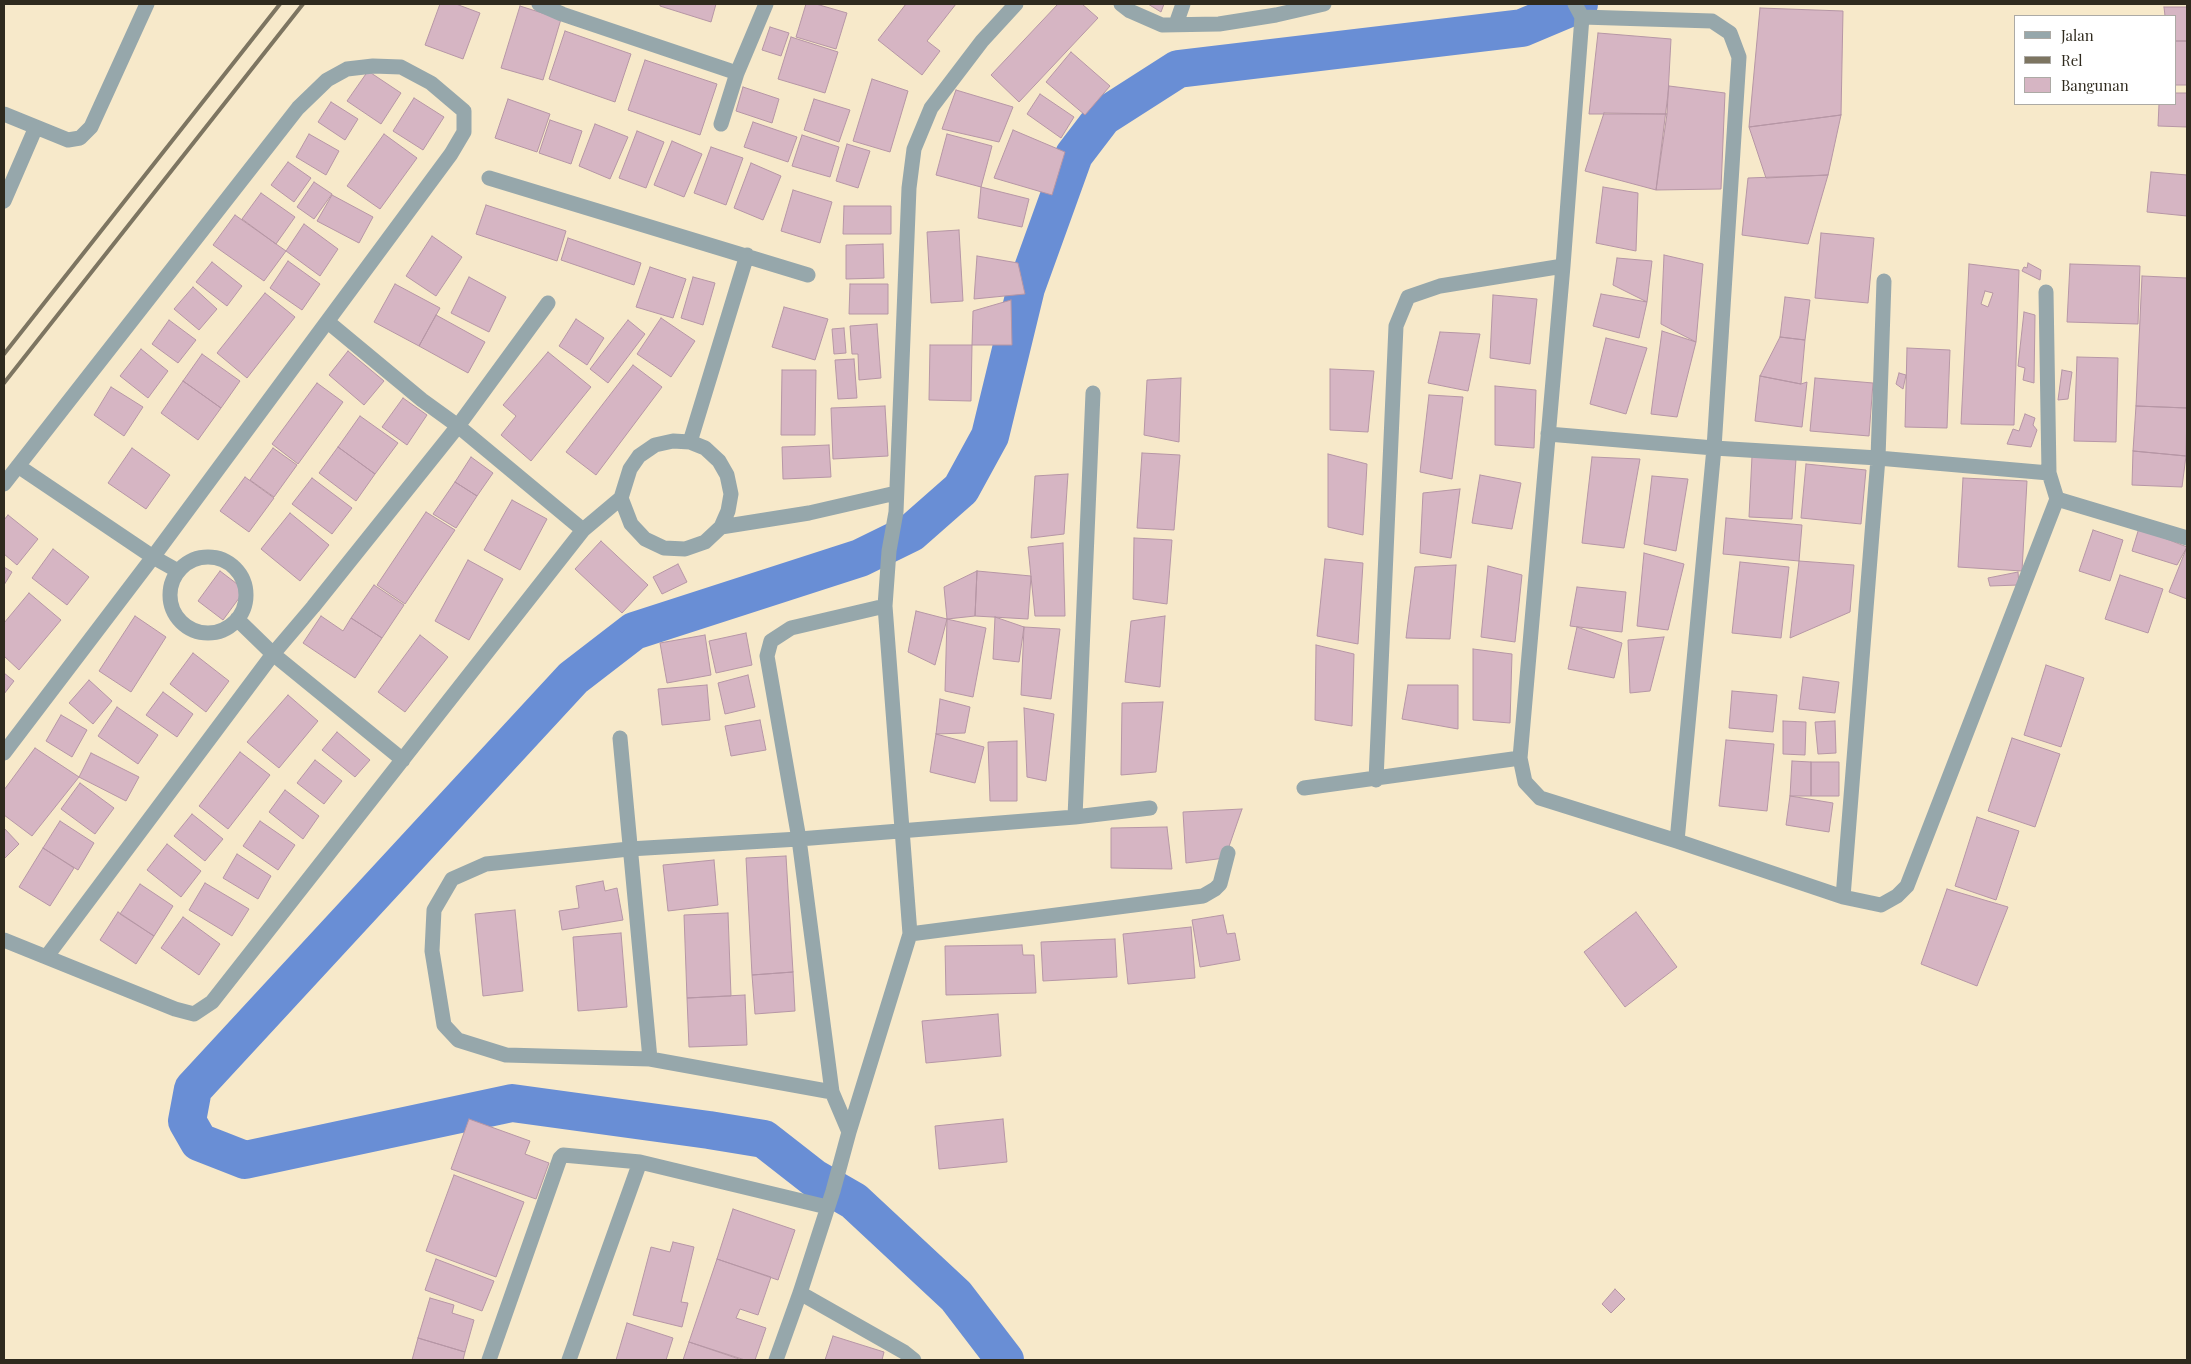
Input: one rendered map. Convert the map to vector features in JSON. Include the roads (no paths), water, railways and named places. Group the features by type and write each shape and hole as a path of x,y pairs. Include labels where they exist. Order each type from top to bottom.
{"street":[{"path":"4,114 68,140 80,138 91,127 147,4"},
{"path":"539,4 562,14 737,73"},
{"path":"721,124 737,73 766,4"},
{"path":"776,1360 833,1191 849,1132 910,934 885,606 889,551 896,512 909,188 914,149 931,108 982,41 1016,4"},
{"path":"1121,4 1130,11 1162,25 1218,24 1276,15 1324,4"},
{"path":"1176,24 1184,4"},
{"path":"1677,841 1714,448 1739,57 1730,33 1712,21 1578,11 1563,266 1520,758 1525,782 1540,798 1677,841 1843,897 1881,904 1897,896 1907,886 2057,499 2048,473 2046,292"},
{"path":"4,484 298,108 327,80 347,69 373,66 401,67 431,83 464,111 464,132 451,154 153,557 4,753"},
{"path":"4,201 36,126"},
{"path":"489,178 808,275"},
{"path":"690,442 747,255"},
{"path":"1376,780 1396,326 1408,297 1440,286 1563,266"},
{"path":"1843,897 1878,458 1884,281"},
{"path":"47,956 274,654 458,426 548,303"},
{"path":"328,322 422,400 458,426 583,530"},
{"path":"1075,817 1093,393"},
{"path":"1548,434 1714,448 1878,458 2048,473"},
{"path":"4,940 175,1009 194,1014 212,1002 583,530 621,498 630,469 639,456 655,445 673,441 690,442 705,448 719,461 727,476 731,494 728,511 720,527 705,542 685,549 664,548 645,539 631,524 621,498"},
{"path":"18,466 153,557 178,571"},
{"path":"720,527 809,513 896,493"},
{"path":"2057,499 2187,538"},
{"path":"203,557 218,558 231,564 241,576 246,589 245,605 237,619 227,628 213,633 198,632 185,625 175,614 170,600 171,585 178,571 189,562 203,557"},
{"path":"849,1132 832,1092 799,839 767,656 771,641 792,628 885,606"},
{"path":"237,619 274,654 403,760"},
{"path":"620,738 650,1059"},
{"path":"1304,788 1376,780 1520,758"},
{"path":"832,1092 650,1059 506,1056 458,1040 444,1025 432,951 434,910 452,879 486,864 629,849 799,839 1075,817 1150,808"},
{"path":"910,934 1203,896 1215,890 1220,884 1228,853"},
{"path":"488,1360 561,1156 568,1154 640,1162 827,1207"},
{"path":"569,1360 640,1162"},
{"path":"800,1293 904,1352 914,1360"}],"waterway":[{"path":"1005,1360 956,1296 854,1201 814,1178 764,1139 512,1103 245,1160 199,1142 187,1121 193,1089 573,678 634,631 860,558 911,533 961,489 990,436 1026,288 1074,155 1103,117 1178,69 1522,28 1579,4"}],"railway":[{"path":"4,354 280,4"},
{"path":"4,383 303,4"}]}
